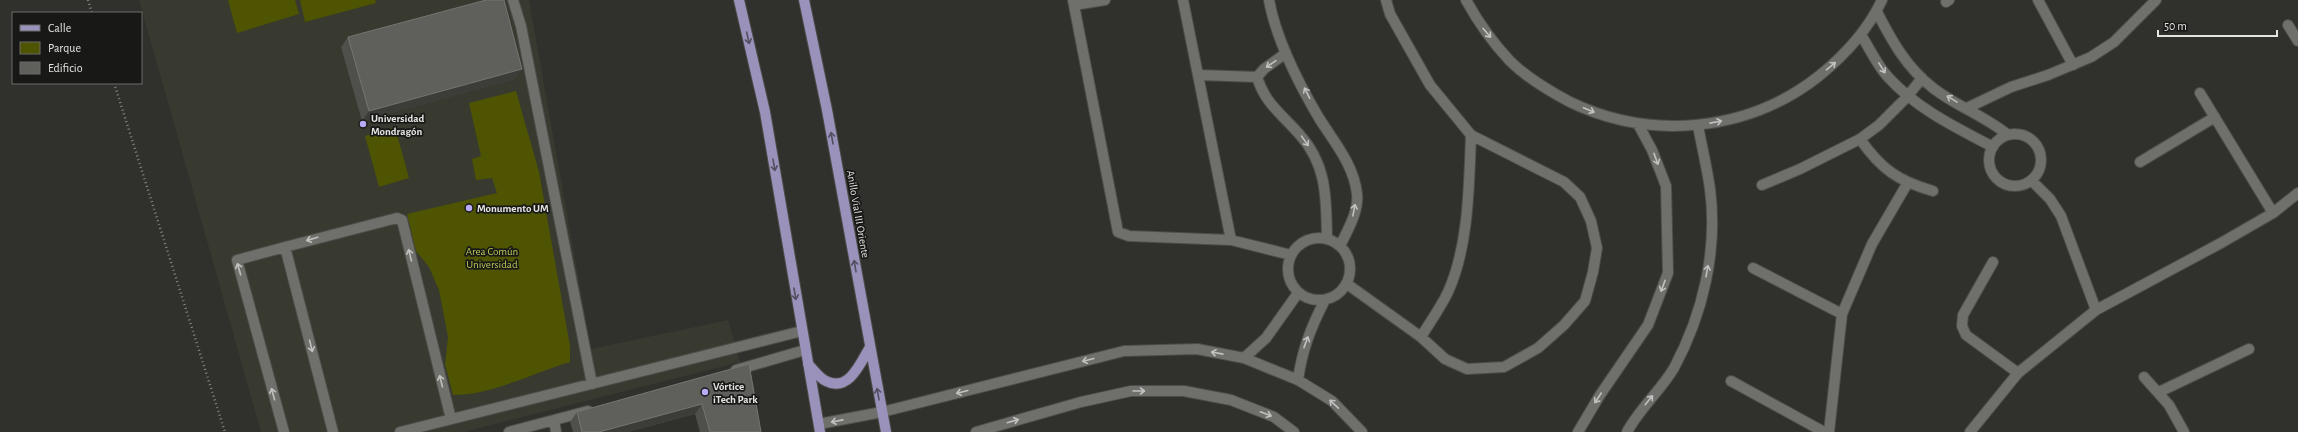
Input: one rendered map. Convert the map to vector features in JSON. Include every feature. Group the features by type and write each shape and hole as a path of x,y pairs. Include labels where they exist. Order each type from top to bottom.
{"main road":[{"path":"739,0 765,112 819,428"},
{"name":"Anillo Vial III Oriente","path":"804,0 827,110 886,432"},
{"path":"808,364 826,381 837,383 852,377 870,347"}],"street":[{"path":"513,0 521,26 592,384"},
{"path":"1105,0 1073,3 1118,232 1130,236 1231,240 1291,255"},
{"path":"1183,0 1231,240"},
{"path":"1269,0 1272,15 1286,53 1319,117 1340,149 1351,170 1357,195 1353,220 1340,246"},
{"path":"1347,284 1421,337 1445,359 1467,369 1504,367 1538,348 1564,325 1585,301 1593,272 1597,248 1591,221 1580,197 1564,182 1471,135 1430,85 1390,14 1386,0"},
{"path":"1466,0 1480,26 1511,62 1549,91 1592,112 1638,124 1668,127 1698,126 1736,119 1772,106 1805,87 1835,63 1861,35 1877,12 1882,0"},
{"path":"2038,0 2073,64"},
{"path":"1967,108 2011,87 2091,57 2114,42 2156,0"},
{"path":"1877,12 1908,66 1933,88 1995,124 2008,135"},
{"path":"2288,25 2298,41"},
{"path":"1861,35 1887,75 1907,96 1933,116 1993,147"},
{"path":"1286,53 1264,69 1258,77 1260,88 1279,115 1300,135 1314,154 1324,181 1327,239"},
{"path":"1199,75 1258,77"},
{"path":"1762,185 1800,169 1860,139 1879,125 1922,78"},
{"path":"2200,93 2272,213"},
{"path":"2140,162 2215,117"},
{"path":"1578,432 1600,395 1648,325 1668,273 1666,186 1652,150 1638,124"},
{"path":"1627,432 1636,415 1673,369 1701,307 1711,247 1710,190 1698,126"},
{"path":"2020,134 2031,139 2039,148 2042,160 2039,171 2032,181 2021,186 2009,186 1998,180 1991,170 1989,158 1993,147 1999,139 2008,135 2020,134"},
{"path":"1421,337 1448,292 1460,254 1469,191 1471,135"},
{"path":"1860,139 1873,158 1907,184 1933,191"},
{"path":"2032,181 2050,199 2061,216 2096,310"},
{"path":"1829,432 1842,314 1872,244 1907,184"},
{"path":"1970,432 2018,373 2096,310 2221,243 2272,213 2298,192"},
{"path":"284,432 237,260 344,230 400,218 451,419"},
{"path":"1313,239 1327,239 1340,246 1348,257 1350,270 1347,284 1338,295 1325,300 1311,300 1298,293 1290,282 1288,268 1291,255 1300,244 1313,239"},
{"path":"286,247 333,432"},
{"path":"1993,262 1963,315 1962,326 1966,335 2018,373"},
{"path":"1753,268 1842,314"},
{"path":"1244,358 1266,338 1298,293"},
{"path":"1298,380 1301,354 1311,327 1325,300"},
{"path":"400,432 802,331"},
{"path":"819,428 1124,351 1197,349 1244,358 1298,380 1332,401 1362,432"},
{"path":"2159,392 2249,349"},
{"path":"729,372 805,350"},
{"path":"2144,377 2159,392 2184,432"},
{"path":"1731,381 1824,432"},
{"path":"976,432 1081,402 1131,391 1184,391 1231,400 1274,417 1294,432"},
{"path":"509,432 600,407"},
{"path":"554,420 556,432"}],"path":[{"path":"88,0 92,12"},
{"path":"114,84 225,432"}],"shaded area":[{"name":"Universidad Mondragón","path":"139,0 529,0 591,349 728,320 740,362 464,432 261,432"}],"green space":[{"path":"228,0 295,0 299,14 237,33"},
{"path":"300,0 375,0 376,3 305,22"},
{"name":"Area Común Universidad","path":"516,91 539,172 570,346 570,362 512,383 483,391 453,395 445,364 448,337 439,290 429,267 416,251 407,214 497,193 492,178 476,180 472,159 481,156 469,103"},
{"path":"395,127 409,178 379,187 365,136"}],"building":[{"path":"486,0 504,0 522,69 369,111 348,37"},
{"name":"Vórtice iTech Park","path":"749,364 761,432 710,432 702,404 599,432 582,432 577,412"}],"place":[{"name":"Universidad Mondragón","path":"363,124"},
{"name":"Monumento UM","path":"469,208"},
{"name":"Vórtice iTech Park","path":"705,392"}]}
